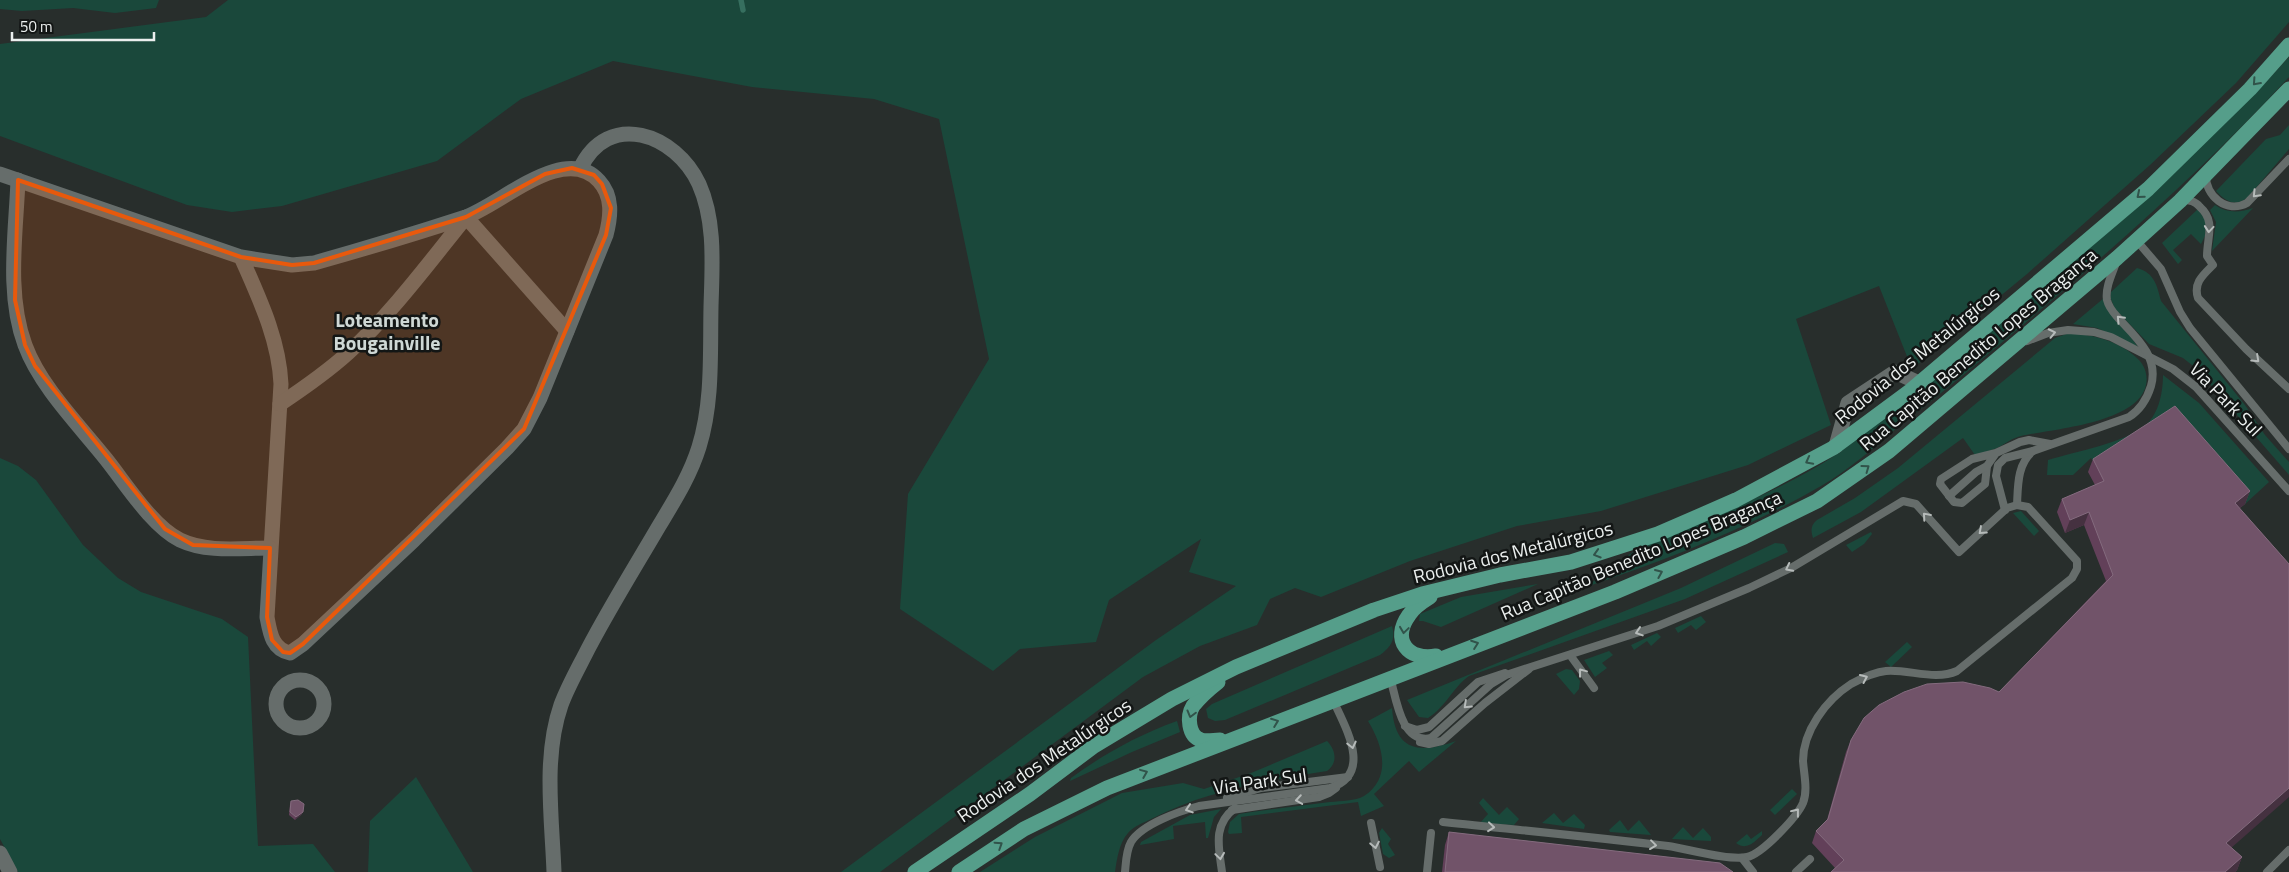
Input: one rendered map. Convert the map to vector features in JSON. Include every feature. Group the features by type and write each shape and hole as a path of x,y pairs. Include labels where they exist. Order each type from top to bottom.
{"main road":[{"name":"Rodovia dos Metalúrgicos","path":"915,872 1030,794 1094,746 1163,704 1236,667 1374,610 1449,586 1571,562 1658,534 1736,500 1836,446 1919,383 2148,189 2250,89 2289,46"},
{"name":"Rua Capitão Benedito Lopes Bragança","path":"1229,740 1453,652 1615,592 1789,516 1855,476 1889,452 2137,241 2289,89"},
{"path":"1449,586 1416,607 1408,615 1402,633 1406,649 1418,657 1453,652"},
{"path":"1229,740 1199,740 1194,735 1189,719 1192,709 1198,700 1236,667"},
{"path":"959,872 1024,829 1068,806 1107,788 1229,740"}],"street":[{"path":"554,872 551,759 554,729 561,704 596,635 688,476 701,440 709,393 712,242 706,208 699,185 688,166 674,150 659,140 643,135 627,135 601,142 591,150 580,169"},
{"path":"0,174 241,257 292,265 314,263 466,217 544,174 559,169 580,169 594,175 602,184 611,208 610,221 533,414 524,429 508,448 304,644 290,653"},
{"path":"18,180 14,268 18,320 25,346 48,386 152,517 178,539 193,545 210,548 270,548"},
{"path":"466,217 567,331"},
{"path":"280,404 310,384 349,352 395,304 466,217"},
{"path":"241,257 265,313 281,368 267,617 269,630 277,648 290,653"},
{"path":"1836,446 1848,403 1895,372 1919,383"},
{"path":"290,653 296,680"},
{"path":"0,853 10,872"}],"lane":[{"path":"2206,174 2205,185 2212,195 2224,205 2238,207 2247,203 2289,159"},
{"path":"2180,200 2196,202 2206,213 2210,222 2207,256 2213,264 2198,282 2196,291 2198,298 2246,349 2289,389"},
{"path":"2137,241 2161,269 2180,312 2190,328 2289,449"},
{"name":"Via Park Sul","path":"2117,258 2107,289 2108,304 2150,357 2178,372 2196,387 2289,491"},
{"path":"2006,510 1998,485 1998,465 2010,456 2033,451 2122,420 2135,413 2150,388 2153,371 2150,357 2103,334 2076,330 2043,335 2008,351"},
{"path":"1987,466 1985,484 1965,501 1957,504 1940,484 1943,477 1972,459 1996,453 2024,441 2052,444"},
{"path":"2017,505 2022,467 2033,451"},
{"path":"1949,496 1976,472 1987,466 1996,453"},
{"path":"1405,726 1417,730 1429,727 1481,680 1555,660 1658,626 1749,588 1791,568 1903,500 1916,504 1959,552 2006,510 2017,505 2031,509 2078,565 2075,574 1958,671 1941,675 1885,671 1866,676 1845,688 1827,706 1807,737 1804,755 1805,792 1800,808 1763,848 1752,855 1742,858 1670,847 1443,822"},
{"path":"1570,655 1594,688"},
{"path":"1390,677 1405,726 1410,734 1416,741 1432,744 1442,741 1485,703 1535,665"},
{"path":"1410,734 1421,739 1435,736 1491,684 1524,668"},
{"path":"1232,810 1324,796 1345,780 1353,762 1352,746 1333,700"},
{"path":"1209,805 1261,788 1345,780"},
{"name":"Via Park Sul","path":"1125,872 1128,848 1132,840 1140,832 1181,812 1209,805 1258,797 1330,788 1345,780"},
{"path":"1222,872 1218,832 1221,822 1232,810 1258,797"},
{"path":"1371,823 1380,867"},
{"path":"1427,872 1431,833"},
{"path":"2267,872 2289,850"},
{"path":"1742,858 1753,872"},
{"path":"1796,872 1810,859"}],"highlighted area":[{"path":"572,168 594,175 602,184 611,208 606,235 524,429 303,644 290,653 283,652 272,640 267,617 270,548 193,545 165,529 35,366 25,345 15,300 18,180 241,257 292,265 314,263 466,217 545,174"}],"green space":[{"path":"0,0 159,0 156,8 115,13 73,8 22,11 0,9"},
{"path":"228,0 2289,0 2289,22 2236,83 2150,165 2027,274 1912,369 1879,286 1796,319 1831,425 1748,465 1601,511 1517,526 1410,561 1321,597 1295,588 1270,599 1257,625 1200,646 1143,677 880,872 841,872 1156,640 1236,586 1189,572 1201,539 1109,600 1096,642 1020,649 993,671 900,609 908,494 989,359 939,119 874,99 752,87 613,61 521,99 437,161 282,206 232,212 187,205 0,136 0,44 206,17"},
{"path":"2289,57 2289,77 2180,186 2026,322 1851,466 1793,502 1735,530 1676,555 1586,587 1635,551 1789,482 1837,454 2252,97"},
{"path":"2289,125 2289,149 2248,197 2235,203 2223,198 2216,191 2266,139 2280,135"},
{"path":"2215,205 2224,210 2233,211 2253,208 2212,251 2216,222 2210,210"},
{"path":"2198,209 2207,223 2205,236 2201,244 2191,234 2173,250 2182,260 2178,264 2162,243"},
{"path":"2137,268 2148,273 2156,285 2161,301 2245,405 2265,435 2289,462 2289,475 2197,369 2183,358 2149,344 2115,309 2110,297 2111,292"},
{"path":"2104,298 2138,347 2097,328 2073,324"},
{"path":"2069,333 2107,340 2132,353 2144,368 2147,378 2140,398 2128,408 2111,416 2073,427 2018,437 1997,448 1975,455 1963,438 1861,512 1813,538 1813,524 1817,520 1855,498 1898,468 2055,338"},
{"path":"2163,375 2199,403 2269,482 2245,504 2097,466 2091,458 2073,475 2047,475 2048,460 2126,437 2146,425 2157,408"},
{"path":"0,458 18,466 36,480 83,545 118,578 141,592 222,619 248,637 258,846 313,844 335,872 18,872 0,839"},
{"path":"2021,511 2039,531 2034,536 2013,513"},
{"path":"1871,532 1872,534 1864,544 1852,552 1846,545"},
{"path":"1775,543 1784,544 1788,552 1685,599 1469,676 1440,708 1428,718 1419,717 1407,700 1681,588"},
{"path":"1538,584 1441,627 1419,621 1420,614 1461,597"},
{"path":"1701,616 1706,622 1696,630 1691,625 1678,633 1675,628"},
{"path":"1392,626 1392,642 1380,655 1225,720 1215,721 1208,718 1206,709 1212,704"},
{"path":"1657,633 1661,637 1651,646 1647,641 1634,650 1631,645"},
{"path":"1907,642 1912,647 1891,667 1885,662"},
{"path":"1609,651 1613,655 1602,663 1607,668 1595,677 1584,660"},
{"path":"1566,669 1572,670 1580,681 1579,689 1574,695 1556,674"},
{"path":"1392,708 1398,734 1412,746 1431,748 1456,741 1419,772 1409,761 1374,794 1384,806 1361,816 1358,802 1241,817 1242,833 1229,834 1230,822 1239,814 1356,799 1364,796 1379,780 1382,770 1381,750 1368,721"},
{"path":"1177,721 1180,732 1070,781 1071,778 1083,769 1109,753 1149,732"},
{"path":"1327,741 1335,756 1331,768 1327,771 1282,778 1215,794 1172,809 1136,827 1122,841 1115,872 980,872 1035,837 1122,793 1183,783 1204,789 1251,773"},
{"path":"416,777 473,872 368,872 370,821"},
{"path":"1792,789 1797,794 1775,815 1770,810"},
{"path":"1483,798 1499,815 1507,807 1519,819 1514,825 1480,823 1488,814 1479,803"},
{"path":"1221,809 1214,817 1208,838 1206,838 1205,822 1173,826 1174,839 1140,845 1141,842 1190,815"},
{"path":"1554,813 1563,823 1574,814 1585,825 1584,829 1542,823"},
{"path":"1620,820 1628,831 1639,820 1651,835 1610,832 1609,830"},
{"path":"1683,827 1693,838 1703,828 1711,837 1711,841 1672,839"},
{"path":"1382,828 1391,839 1388,844 1395,855 1389,858 1383,854 1379,833"},
{"path":"1762,831 1762,835 1750,845 1744,846 1736,843 1747,834 1751,839"}],"building":[{"path":"2175,406 2250,491 2235,503 2289,564 2289,788 2226,843 2242,857 2225,872 1831,872 1844,860 1816,831 1828,819 1851,740 1864,718 1879,705 1904,692 1927,684 1963,682 1999,692 2113,575 2089,512 2070,520 2062,499 2104,481 2093,459"},
{"path":"298,800 304,804 303,812 296,817 290,812 291,801"},
{"path":"1449,832 1720,863 1733,872 1445,872"}],"waterway":[{"path":"741,0 743,10"}],"district":[{"name":"Loteamento Bougainville","path":"387,332"}]}
